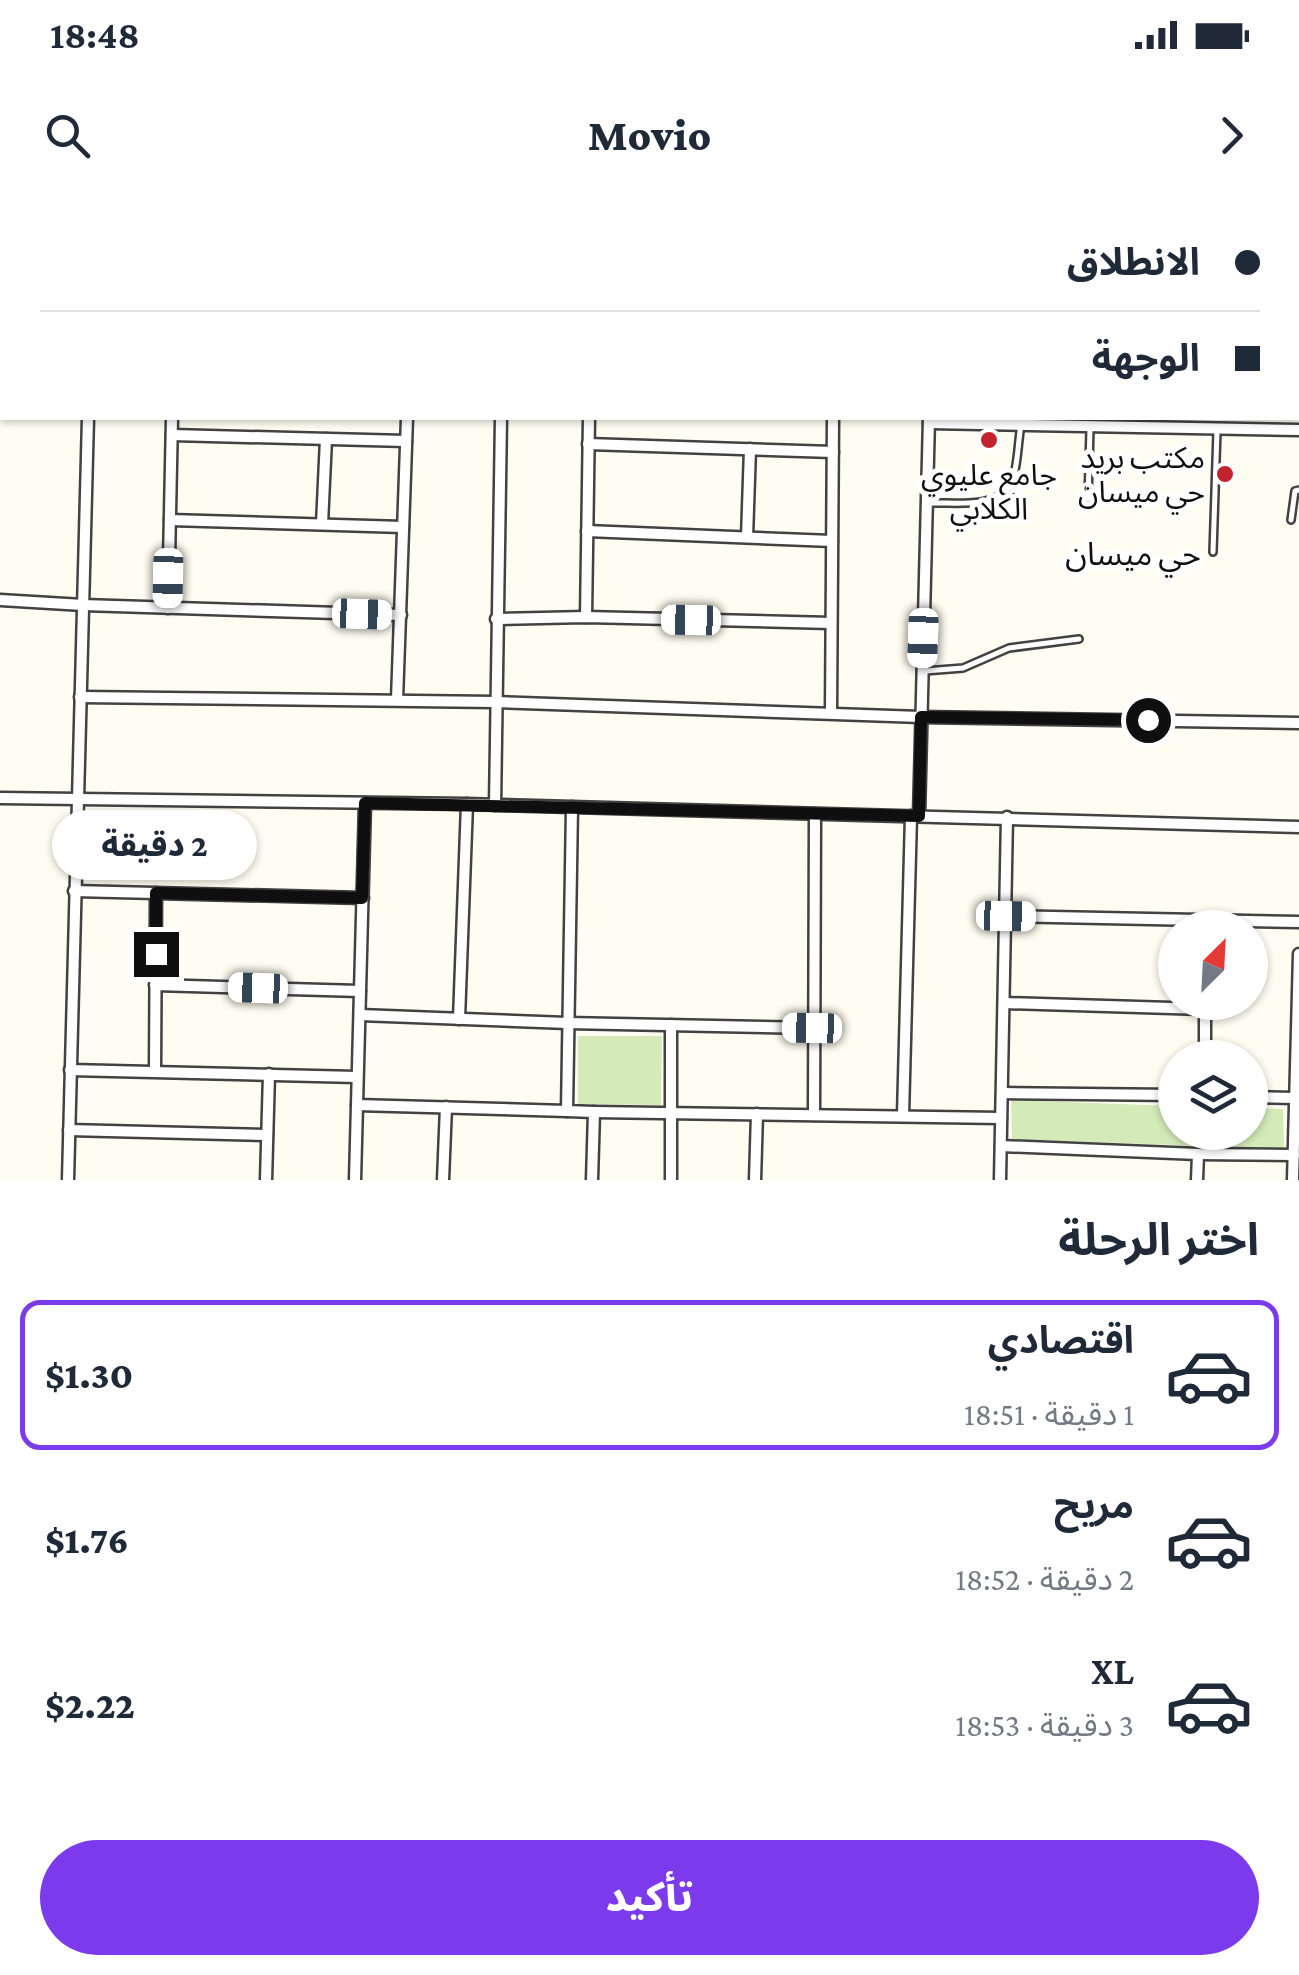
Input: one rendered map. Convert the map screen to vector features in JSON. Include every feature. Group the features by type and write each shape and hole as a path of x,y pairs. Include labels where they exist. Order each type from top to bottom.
{"street":[{"path":"68,1180 88,420"},
{"path":"168,608 172,420"},
{"path":"397,700 407,420"},
{"path":"494,805 500,420"},
{"path":"586,617 589,420"},
{"path":"832,713 833,420"},
{"path":"902,1115 921,717 929,420 1217,428 1249,423 1299,430"},
{"path":"172,434 406,441"},
{"path":"322,524 326,439"},
{"path":"588,444 833,452"},
{"path":"746,537 750,449"},
{"path":"170,520 403,527"},
{"path":"587,531 832,541"},
{"path":"0,600 400,615"},
{"path":"496,619 831,622"},
{"path":"80,697 495,702 921,717 1299,722"},
{"path":"0,798 467,804 1299,827"},
{"path":"355,1180 365,803"},
{"path":"459,1019 467,804"},
{"path":"567,1112 572,807"},
{"path":"814,1114 815,814"},
{"path":"1000,1180 1008,817"},
{"path":"74,891 362,898"},
{"path":"155,1072 156,893"},
{"path":"1006,916 1158,921"},
{"path":"1268,922 1299,922"},
{"path":"1294,1180 1299,954"},
{"path":"156,985 360,991"},
{"path":"1004,1003 1158,1005"},
{"path":"360,1015 812,1028"},
{"path":"671,1025 671,1180"},
{"path":"70,1070 358,1076"},
{"path":"266,1180 269,1074"},
{"path":"1002,1093 1158,1095"},
{"path":"1268,1097 1296,1098"},
{"path":"357,1105 1001,1118"},
{"path":"443,1180 446,1108"},
{"path":"592,1180 594,1112"},
{"path":"754,1180 757,1114"},
{"path":"69,1130 267,1135"},
{"path":"1001,1146 1294,1155"},
{"path":"1197,1180 1198,1154"}],"lane":[{"path":"927,504 989,501 1002,494 1012,482 1028,422"},
{"path":"1088,499 1090,426"},
{"path":"1214,552 1217,428"},
{"path":"1291,520 1295,491 1299,490"},
{"path":"922,672 963,668 1008,648 1079,640"}],"green space":[{"path":"578,1036 662,1036 661,1105 578,1104"},
{"path":"1011,1100 1158,1105 1158,1144 1012,1139"},
{"path":"1268,1109 1283,1109 1284,1149 1268,1148"}],"place":[{"name":"جامع عليوي الكلابي","path":"989,440"},
{"name":"مكتب بريد حي ميسان","path":"1225,474"}],"district":[{"name":"حي ميسان","path":"1133,554"}],"route":[{"path":"156,954 156,893 362,898 365,803 919,816 921,717 1148,720"}]}
